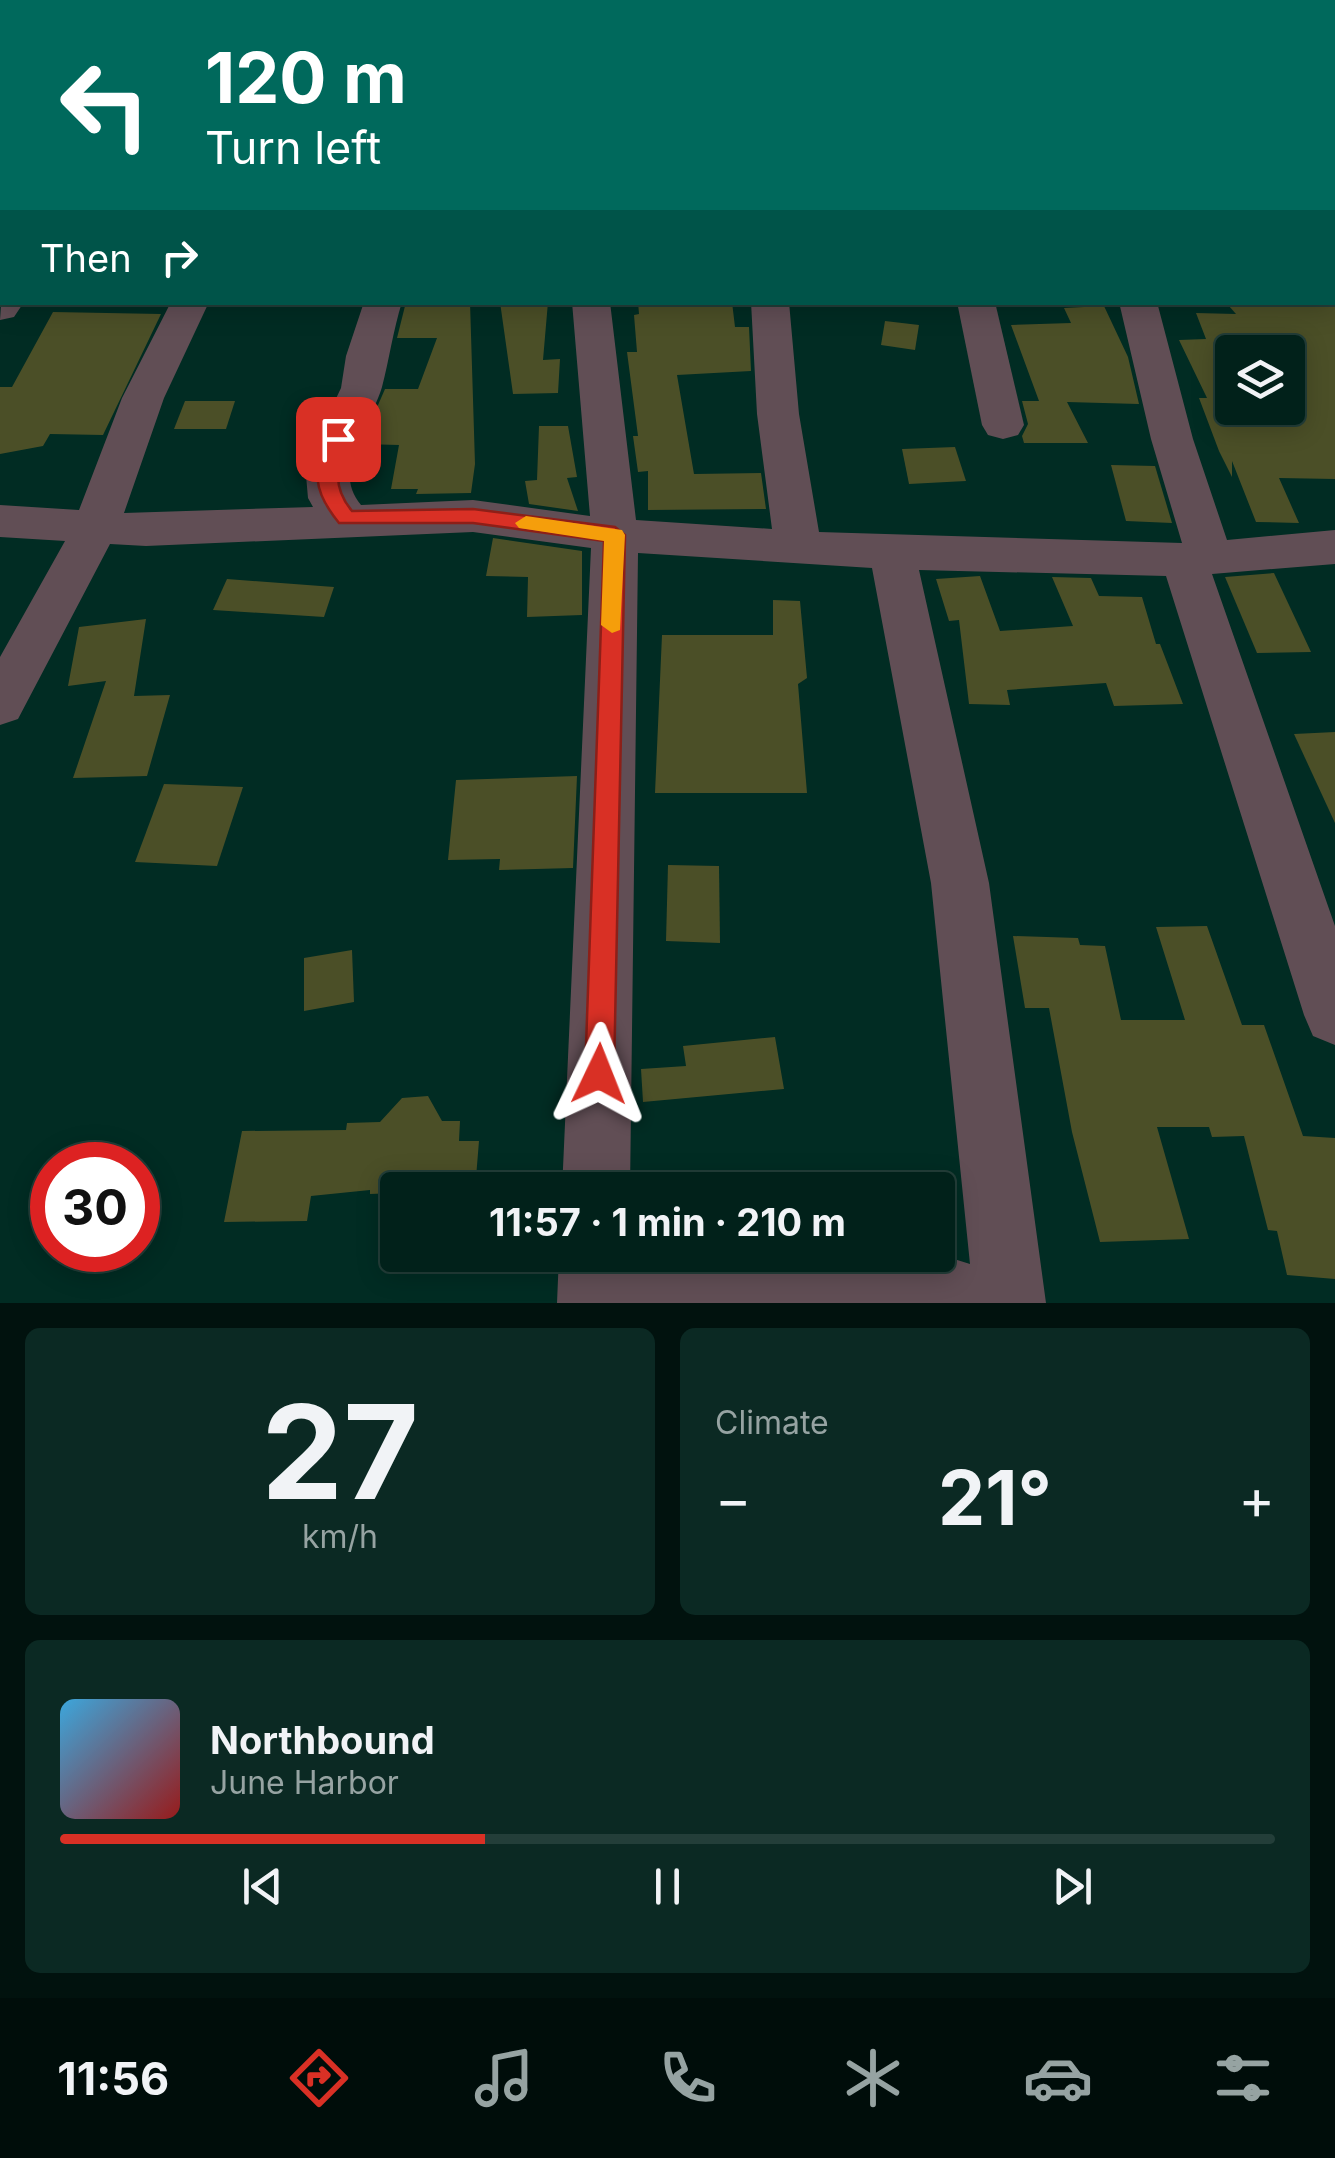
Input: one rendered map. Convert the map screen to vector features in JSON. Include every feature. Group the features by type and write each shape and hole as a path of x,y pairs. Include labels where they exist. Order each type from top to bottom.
{"street":[{"path":"0,704 96,526 143,398 189,305"},
{"path":"346,518 330,498 327,464 361,388 366,356 382,305"},
{"path":"591,305 615,535 597,1172"},
{"path":"770,305 778,414 798,547"},
{"path":"977,305 1003,425"},
{"path":"1139,305 1197,559 1335,1015"},
{"path":"0,521 146,530 346,518 473,516 615,535 892,553 1197,559 1335,547"},
{"path":"892,553 960,883 1010,1303"},
{"path":"592,1303 593,1272"},
{"path":"610,1303 668,1274 778,1294 913,1282 980,1303"}],"building":[{"path":"405,305 470,305 475,464 471,493 416,494 418,489 391,489 399,445 361,444 385,389 418,389 437,338 397,338"},
{"path":"500,305 548,305 543,360 560,359 558,393 513,394"},
{"path":"638,305 732,305 735,327 749,327 751,371 677,375 694,474 761,473 766,509 648,510 648,471 638,472 633,436 638,436 627,352 637,352 634,315 639,314"},
{"path":"1232,305 1335,305 1335,479 1279,478 1299,523 1256,522 1232,461 1232,477 1219,451 1199,398 1207,398 1179,340 1206,339 1196,313 1236,314 1229,306"},
{"path":"1104,306 1128,357 1139,404 1067,402 1088,443 1024,443 1022,436 1028,424 1022,401 1039,401 1011,325 1071,323 1064,308"},
{"path":"53,312 161,314 103,435 50,434 43,446 0,454 0,387 12,387"},
{"path":"885,321 919,325 915,350 881,345"},
{"path":"185,401 235,401 226,429 174,429"},
{"path":"539,426 568,426 577,477 567,478 578,511 529,504 525,481 537,480"},
{"path":"955,447 966,481 909,484 902,449"},
{"path":"1111,465 1155,466 1172,523 1126,521"},
{"path":"493,538 582,551 582,615 527,617 528,577 486,576"},
{"path":"1274,573 1311,652 1257,653 1225,577"},
{"path":"980,576 1000,631 1073,626 1052,577 1091,578 1099,596 1142,597 1156,644 1160,644 1183,704 1114,706 1106,683 1007,690 1010,705 969,704 959,620 949,621 936,579"},
{"path":"227,579 334,587 324,617 213,610"},
{"path":"773,600 800,601 807,678 798,684 807,793 655,793 662,635 773,635"},
{"path":"146,619 134,696 170,695 147,776 73,778 106,681 68,686 79,627"},
{"path":"1335,732 1335,823 1294,734"},
{"path":"577,776 573,868 499,870 500,859 448,860 456,780"},
{"path":"164,784 243,787 217,866 135,862"},
{"path":"668,865 719,866 720,943 666,941"},
{"path":"1207,926 1242,1025 1264,1025 1303,1136 1335,1138 1335,1279 1287,1275 1277,1231 1268,1230 1244,1136 1212,1137 1209,1127 1157,1127 1189,1239 1100,1242 1072,1132 1049,1008 1025,1008 1013,936 1078,938 1080,945 1105,946 1121,1020 1185,1020 1156,927"},
{"path":"352,950 354,1002 304,1011 304,958"},
{"path":"775,1037 784,1089 643,1102 641,1069 686,1066 683,1046"},
{"path":"428,1096 442,1121 460,1121 459,1141 479,1141 476,1172 380,1172 380,1194 370,1194 370,1190 311,1196 307,1221 224,1222 242,1131 346,1130 347,1123 380,1122 402,1098"}],"slow traffic":[{"path":"526,523 615,535 612,625"}],"route":[{"path":"338,439 327,464 330,498 346,518 473,516 615,535 599,1074"}]}
